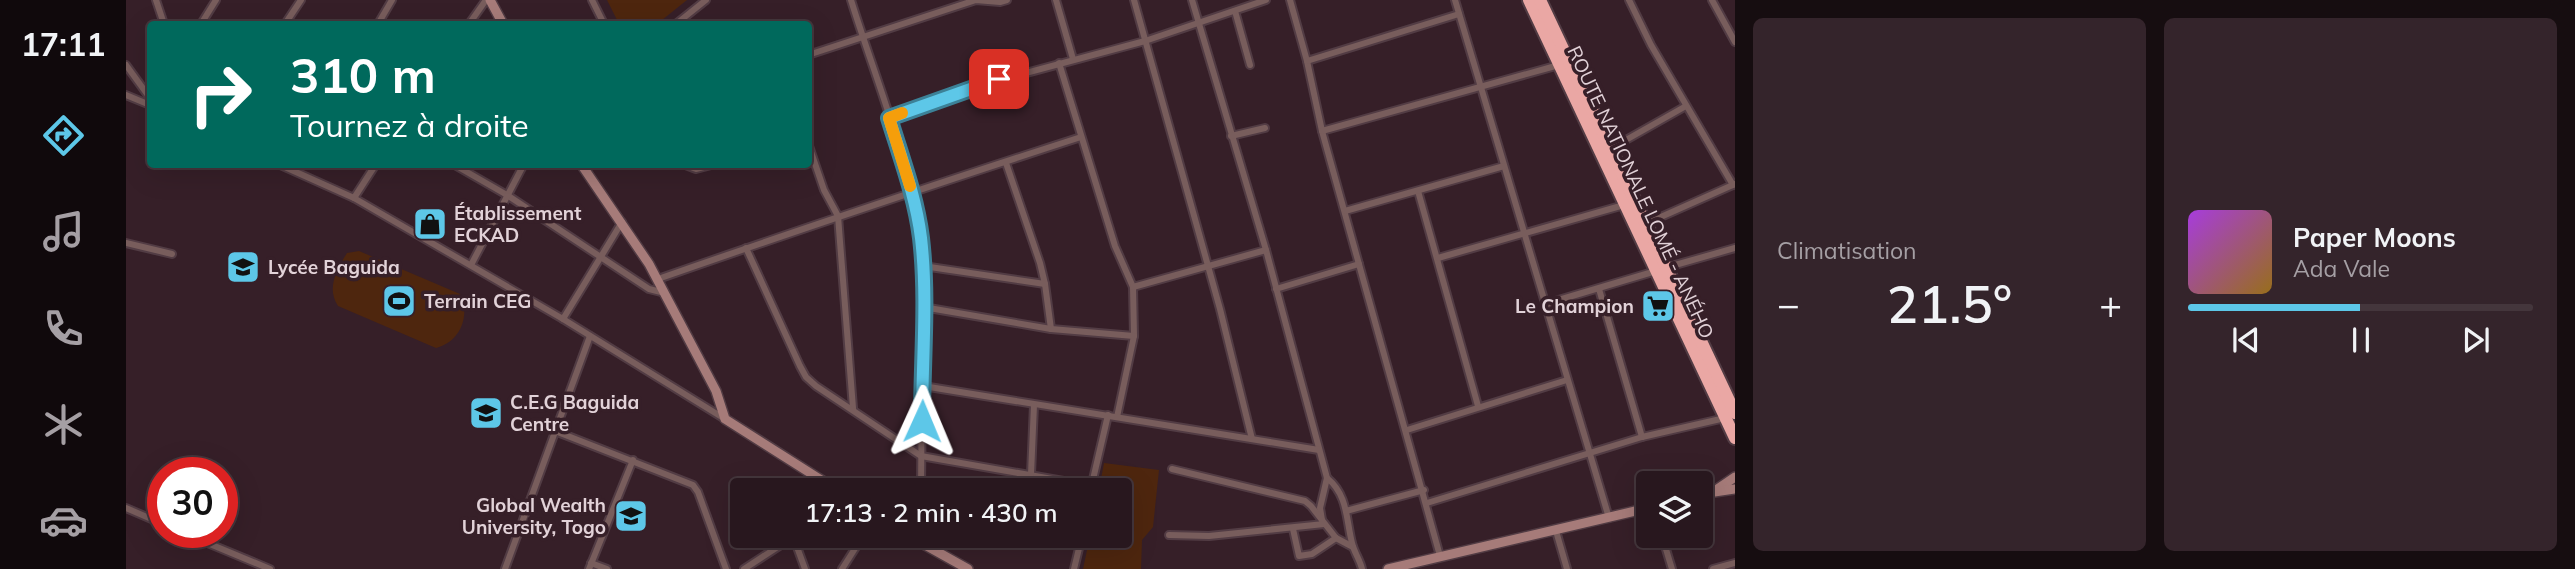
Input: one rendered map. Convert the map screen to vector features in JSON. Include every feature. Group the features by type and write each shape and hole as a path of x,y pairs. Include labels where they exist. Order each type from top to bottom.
{"highway":[{"name":"ROUTE NATIONALE LOMÉ - ANÉHO","path":"1530,0 1626,204 1663,269"},
{"name":"ROUTE NATIONALE LOMÉ - ANÉHO","path":"1540,0 1645,224 1730,415 1735,438"}],"street":[{"path":"156,0 163,21"},
{"path":"203,21 216,0"},
{"path":"287,21 302,0"},
{"path":"380,21 392,0"},
{"path":"471,21 488,0 501,21"},
{"path":"592,0 602,21"},
{"path":"680,21 706,0"},
{"path":"851,0 912,194 921,236 921,478"},
{"path":"812,54 976,0 1007,0"},
{"path":"1056,0 1073,60"},
{"path":"1134,0 1208,266 1252,439"},
{"path":"1192,0 1265,250 1327,478 1320,508 1323,522"},
{"path":"889,118 974,87 1145,41 1266,0"},
{"path":"1290,0 1322,131 1424,490 1440,556"},
{"path":"1455,0 1609,518"},
{"path":"1629,0 1651,46 1734,184 1645,224"},
{"path":"1712,0 1735,43"},
{"path":"1235,11 1250,65"},
{"path":"1307,61 1459,14"},
{"path":"1059,63 1115,246 1133,287 1134,336 1117,416"},
{"path":"126,65 147,95"},
{"path":"1322,131 1559,65"},
{"path":"126,95 147,104"},
{"path":"1610,149 1686,106"},
{"path":"1231,136 1265,128"},
{"path":"658,279 838,216 1081,137"},
{"path":"812,155 824,190 838,216 853,408"},
{"path":"1006,163 1045,284 1051,329"},
{"path":"1345,211 1504,166"},
{"path":"293,168 354,198 563,319 819,478"},
{"path":"354,198 373,168"},
{"path":"460,168 601,255 649,289 665,293"},
{"path":"471,265 522,168"},
{"path":"584,168 658,279 716,391 725,419"},
{"path":"1418,191 1478,406"},
{"path":"1438,258 1626,204"},
{"path":"563,319 622,222"},
{"path":"126,243 172,254"},
{"path":"746,248 807,377 816,386 922,456 1048,478"},
{"path":"1545,304 1735,248"},
{"path":"1133,287 1265,250"},
{"path":"1276,289 1360,264"},
{"path":"923,266 1045,284"},
{"path":"1599,289 1642,437"},
{"path":"923,307 1051,329 1134,336"},
{"path":"505,569 590,336"},
{"path":"1407,430 1567,380"},
{"path":"923,386 1319,450"},
{"path":"1031,474 1034,405"},
{"path":"1093,478 1108,415"},
{"path":"1427,503 1642,437 1730,415"},
{"path":"555,431 692,485 698,492 726,569"},
{"path":"607,569 590,566 633,460"},
{"path":"1171,469 1305,501 1336,538 1353,547"},
{"path":"1715,491 1735,477"},
{"path":"1327,478 1335,485 1346,511 1353,547 1360,558 1362,569"},
{"path":"1715,491 1735,489"},
{"path":"1346,511 1424,490"},
{"path":"126,508 147,517"},
{"path":"1388,569 1636,511"},
{"path":"1169,534 1209,536 1293,529 1323,522"},
{"path":"1293,529 1299,556 1312,554 1336,538"},
{"path":"1556,531 1567,569"},
{"path":"215,548 256,567 270,569"},
{"path":"744,569 775,548"},
{"path":"797,548 804,569"},
{"path":"842,569 855,548"},
{"path":"935,548 968,569"},
{"path":"1074,569 1079,548"},
{"path":"1666,548 1672,569"},
{"path":"1713,569 1731,566"}],"shaded area":[{"path":"607,0 687,0 661,21 618,21"},
{"name":"Terrain CEG","path":"359,251 460,294 464,319 457,334 436,348 338,306 333,292 337,272 347,253"},
{"path":"1104,463 1159,470 1153,527 1142,540 1141,569 1083,569 1087,548 1132,548 1132,478 1101,478"}],"slow traffic":[{"path":"902,113 889,118 910,186"}],"place":[{"name":"Établissement ECKAD","path":"430,224"},
{"name":"Lycée Baguida","path":"243,267"},
{"name":"Terrain CEG","path":"399,301"},
{"name":"Le Champion","path":"1658,306"},
{"name":"C.E.G Baguida Centre","path":"486,413"},
{"name":"Global Wealth University, Togo","path":"631,516"}],"route":[{"path":"922,421 921,236 918,216 889,118 999,79"}]}
